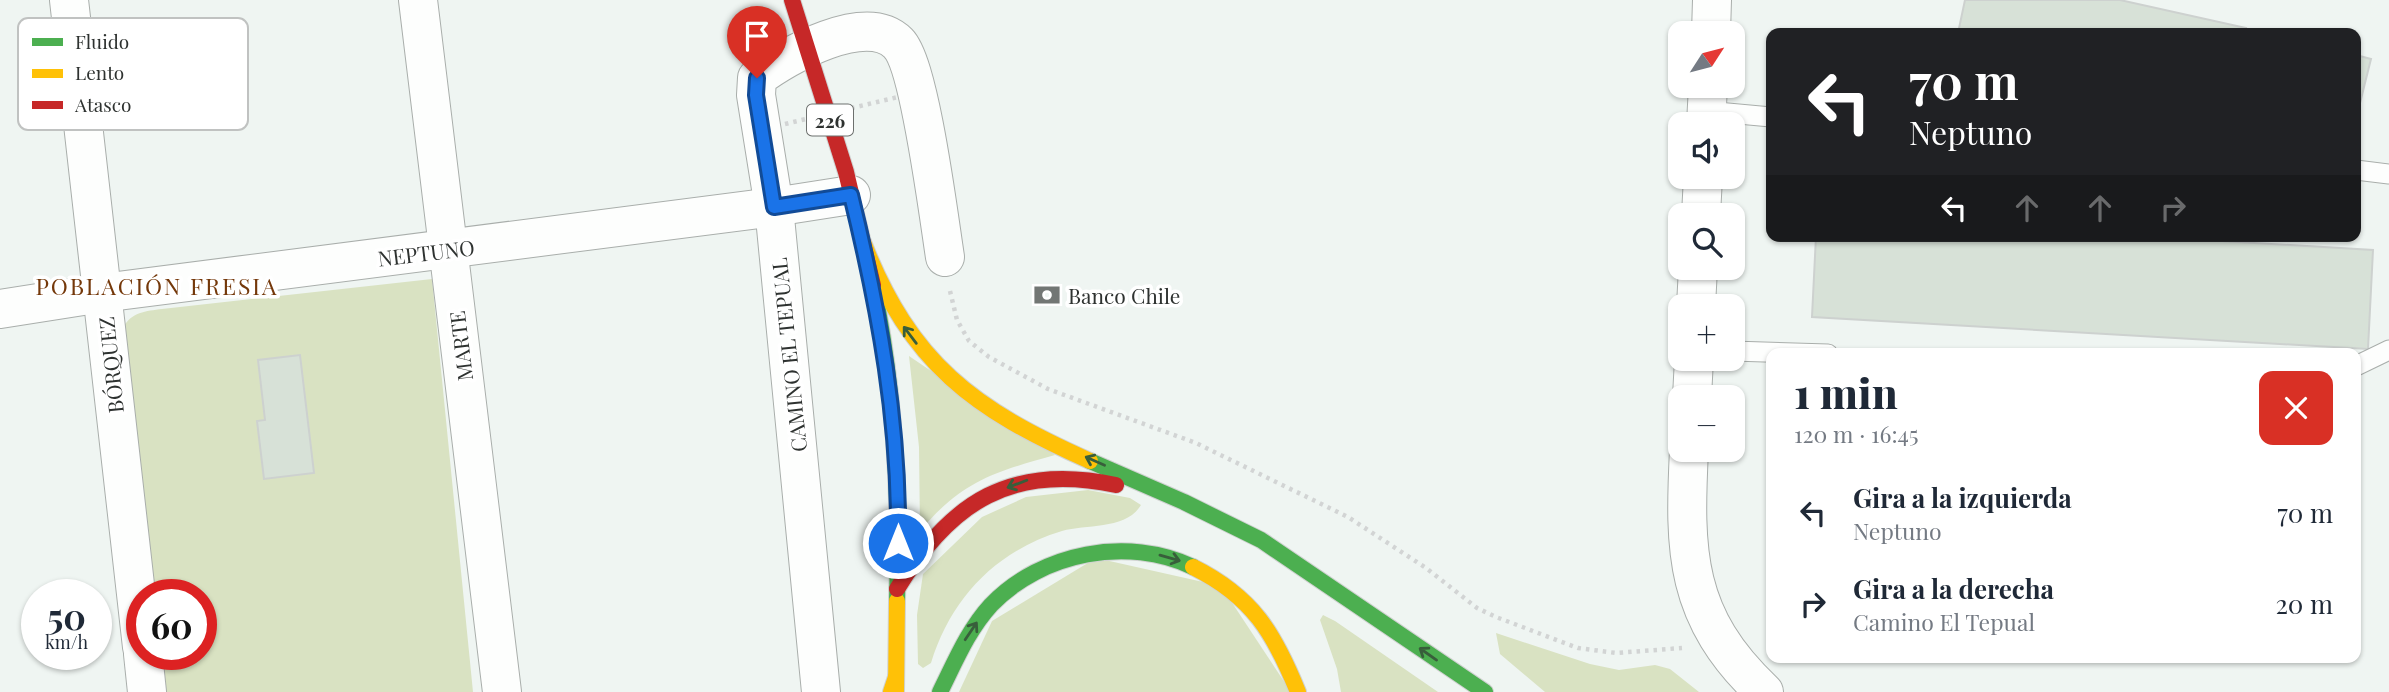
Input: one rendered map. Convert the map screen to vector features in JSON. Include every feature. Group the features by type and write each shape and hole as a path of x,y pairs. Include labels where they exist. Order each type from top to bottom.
{"main road":[{"name":"226","path":"792,0 851,195 881,323 894,433 898,520 894,687"},
{"path":"863,242 890,306 929,359 954,383 1003,419 1221,518 1292,559 1485,692"},
{"path":"897,589 914,558 950,522 995,493 1028,480 1070,477 1180,499"},
{"path":"940,692 965,640 1002,595 1051,564 1108,551 1166,555 1219,579 1264,619 1284,653 1298,692"}],"street":[{"name":"BÓRQUEZ","path":"69,0 71,18"},
{"name":"MARTE","path":"418,0 502,692"},
{"path":"1711,21 1712,0"},
{"path":"808,46 871,31 883,31 900,45 911,70 945,257"},
{"name":"CAMINO EL TEPUAL","path":"808,46 757,78 756,95 774,207 821,692"},
{"name":"BÓRQUEZ","path":"84,130 134,579"},
{"name":"NEPTUNO","path":"0,309 102,293 448,250 851,195"},
{"path":"1688,462 1685,528 1695,587 1721,641 1763,692"},
{"path":"145,670 147,692"}],"lane":[{"path":"1707,107 1766,116"},
{"path":"2361,171 2389,174"},
{"path":"2361,364 2389,350"},
{"path":"1745,351 1766,352"}],"path":[{"path":"785,124 898,97"},
{"path":"945,257 957,320 969,341 989,357 1048,389 1196,443 1348,517 1426,568 1477,608 1578,648 1616,653 1660,651 1721,641"}],"green space":[{"path":"432,279 473,692 163,692 160,670 217,670 217,579 149,579 123,328 130,319 140,313"},
{"path":"909,356 1055,455 997,473 965,489 935,514 920,531 919,447"},
{"path":"1088,490 1130,498 1141,505 1126,519 1062,531 1016,551 997,564 964,598 940,639 931,663 923,668 918,664 917,615 923,574 982,517 1026,497"},
{"path":"1096,558 1221,586 1291,692 959,692 992,621"},
{"path":"1323,615 1438,692 1341,692 1337,669 1320,620"},
{"path":"1496,633 1590,664 1619,670 1655,665 1670,669 1699,692 1545,692 1500,654"}],"building":[{"path":"1965,0 2120,0 2246,28 1959,28"},
{"path":"2361,56 2371,59 2361,99"},
{"path":"1816,242 2238,242 2373,250 2368,349 1812,317"},
{"path":"300,355 314,473 264,479 257,421 265,420 258,360"}],"traffic: fast":[{"path":"873,285 886,363 894,442 898,522 897,601"},
{"path":"1090,461 1184,502 1261,540 1485,692"},
{"path":"940,692 975,625 991,605 1035,572 1087,554 1114,551 1141,552 1193,567"}],"traffic: slow":[{"path":"863,242 902,320 925,351 951,378 979,401 1012,422 1090,461"},
{"path":"1193,567 1231,591 1259,619 1280,652 1298,692"},
{"path":"896,692 897,601"},
{"path":"891,692 896,677"}],"traffic: jam":[{"path":"792,0 846,172 873,285"},
{"path":"897,589 939,533 963,512 988,496 1015,485 1046,480 1079,480 1116,485"}],"place":[{"name":"Banco Chile","path":"1047,295"}],"district":[{"name":"POBLACIÓN FRESIA","path":"157,285"}],"route":[{"path":"757,78 756,95 774,207 851,195 881,323 897,470 898,543"}]}
